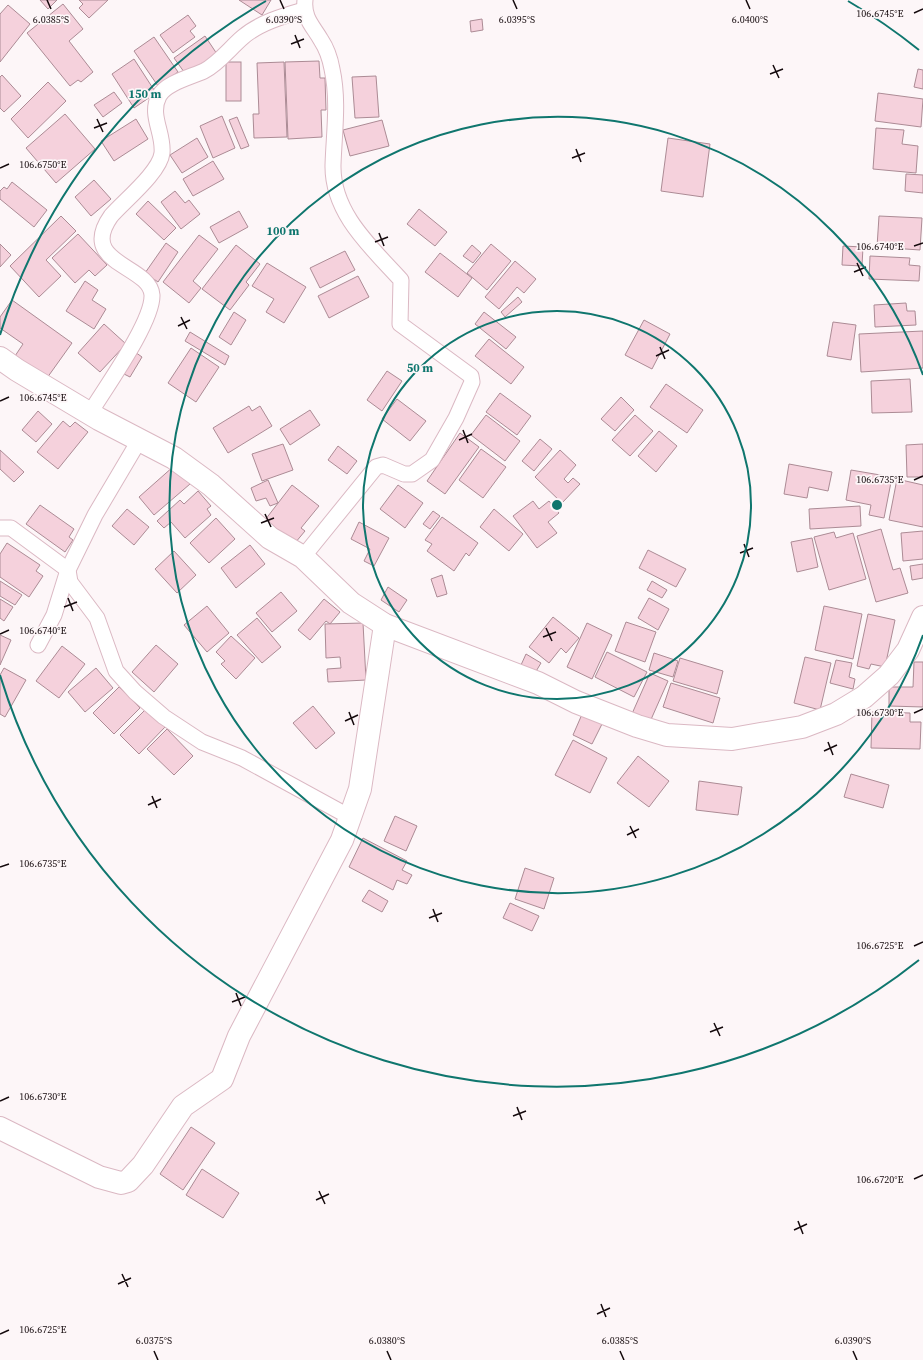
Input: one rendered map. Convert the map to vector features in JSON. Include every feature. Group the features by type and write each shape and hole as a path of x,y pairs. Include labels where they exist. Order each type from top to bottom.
{"street":[{"path":"0,358 17,370 90,413 174,458 211,485 270,538 303,557 351,603 385,625 538,683 576,702 637,726 667,735 732,739 802,727 836,714 864,697 889,675 903,656 923,617"},
{"path":"0,1128 99,1177 121,1183 128,1182 143,1166 183,1106 222,1079 239,1036 342,840 360,789 385,625"}],"lane":[{"path":"90,413 142,326 150,307 152,295 150,286 146,281 119,265 106,251 102,243 105,224 110,216 158,164 162,152 155,107 160,94 174,84 205,70 250,32 304,5 309,24 321,39 329,55 332,70 336,97 333,168 336,187 343,208 355,231 401,280 400,324 471,376 472,382 456,418 432,460 412,474 404,474 383,465 376,467 303,557"},
{"path":"38,645 54,615 68,570 95,515 140,439"},
{"path":"0,528 11,528 68,570 70,582 97,618 116,671 135,692 164,717 202,742 242,758 350,817"}],"building":[{"path":"40,0 57,0 48,9"},
{"path":"79,0 108,0 89,18 79,8 83,4"},
{"path":"239,0 271,0 262,15"},
{"path":"63,4 83,29 69,41 93,72 81,82 78,80 70,86 27,33"},
{"path":"8,5 30,24 0,62 0,14"},
{"path":"188,15 196,26 190,31 195,37 173,53 160,35"},
{"path":"482,19 483,30 471,32 470,21"},
{"path":"205,36 217,54 187,76 174,58"},
{"path":"154,37 178,72 158,86 134,51"},
{"path":"134,59 156,93 134,108 112,74"},
{"path":"319,61 320,78 325,78 326,110 321,110 322,137 288,139 285,62"},
{"path":"226,62 241,62 241,101 226,101"},
{"path":"284,62 287,137 254,138 253,114 259,114 257,63"},
{"path":"918,69 923,70 923,89 914,87"},
{"path":"2,75 21,96 4,112 0,108 0,77"},
{"path":"376,76 379,117 355,118 352,77"},
{"path":"48,82 66,101 28,138 11,119"},
{"path":"114,92 122,103 103,117 94,105"},
{"path":"878,93 923,99 921,127 875,121"},
{"path":"65,114 95,149 56,183 26,148"},
{"path":"222,116 235,148 213,158 200,126"},
{"path":"237,117 249,146 241,149 229,120"},
{"path":"136,119 148,139 114,161 101,141"},
{"path":"382,120 389,146 350,156 343,130"},
{"path":"876,128 904,130 902,144 918,146 916,173 873,169"},
{"path":"197,138 208,157 182,173 170,155"},
{"path":"668,138 710,144 703,197 661,191"},
{"path":"213,161 224,179 193,196 183,179"},
{"path":"906,174 923,175 923,193 905,191"},
{"path":"94,180 111,199 91,216 75,197"},
{"path":"12,182 47,210 34,227 0,199 0,191 4,187 7,189"},
{"path":"175,191 185,203 189,200 200,214 181,229 161,202"},
{"path":"148,201 176,228 164,240 136,214"},
{"path":"419,209 447,232 435,246 407,224"},
{"path":"239,211 248,227 219,243 210,227"},
{"path":"61,216 76,231 46,260 61,276 39,297 10,266"},
{"path":"879,216 922,218 920,250 877,247"},
{"path":"78,234 107,265 95,276 89,270 75,283 52,258"},
{"path":"199,235 218,249 193,281 201,288 189,303 163,282"},
{"path":"166,243 178,252 158,282 145,273"},
{"path":"0,244 11,255 0,267"},
{"path":"491,244 511,261 487,290 467,273"},
{"path":"236,245 260,264 246,282 249,285 230,310 202,289"},
{"path":"472,245 481,253 473,263 463,256"},
{"path":"843,246 863,247 862,266 842,265"},
{"path":"345,251 355,270 320,288 310,268"},
{"path":"440,253 472,278 458,297 425,272"},
{"path":"870,256 910,258 909,265 920,266 919,281 869,279"},
{"path":"515,261 536,279 524,293 517,287 499,309 485,297"},
{"path":"267,263 306,287 284,323 266,312 274,299 252,286"},
{"path":"358,276 369,297 329,318 318,296"},
{"path":"85,281 98,290 92,300 106,309 94,329 66,311"},
{"path":"518,297 522,302 505,317 501,312"},
{"path":"12,300 72,343 47,378 15,356 23,344 0,328 0,317"},
{"path":"906,303 907,311 915,311 916,325 875,327 874,305"},
{"path":"234,312 246,320 231,345 219,337"},
{"path":"484,312 516,337 506,349 475,324"},
{"path":"644,320 670,334 652,369 625,355"},
{"path":"833,322 856,325 851,360 827,356"},
{"path":"104,324 126,344 100,372 78,353"},
{"path":"923,331 923,368 861,372 859,334"},
{"path":"190,332 229,356 225,365 185,341"},
{"path":"489,339 524,367 511,384 475,356"},
{"path":"191,348 219,367 196,402 168,383"},
{"path":"135,352 142,357 130,377 122,373"},
{"path":"387,371 402,381 382,411 367,400"},
{"path":"910,379 912,412 872,413 871,381"},
{"path":"666,384 703,410 687,433 650,407"},
{"path":"500,393 531,416 517,435 486,412"},
{"path":"621,397 634,410 615,431 601,419"},
{"path":"397,399 426,421 410,441 382,419"},
{"path":"249,406 252,411 260,406 272,426 228,453 213,428"},
{"path":"310,410 320,425 290,445 280,429"},
{"path":"38,411 52,424 36,442 22,430"},
{"path":"486,415 520,441 505,461 471,435"},
{"path":"635,415 653,431 630,456 612,440"},
{"path":"63,421 70,427 75,422 88,432 58,469 37,452"},
{"path":"659,431 677,446 656,472 638,456"},
{"path":"460,433 479,447 445,494 427,481"},
{"path":"540,439 552,449 534,471 522,461"},
{"path":"283,444 293,470 262,481 252,454"},
{"path":"923,444 923,477 907,477 906,445"},
{"path":"338,446 357,461 347,474 328,460"},
{"path":"481,449 506,467 483,498 459,480"},
{"path":"0,450 24,472 14,482 0,469"},
{"path":"560,450 576,465 564,479 568,483 573,478 580,484 562,503 535,477"},
{"path":"789,464 832,472 828,491 809,487 807,498 784,494"},
{"path":"174,466 190,484 154,515 139,497"},
{"path":"851,470 892,477 884,518 869,515 871,505 846,500"},
{"path":"897,479 923,485 923,527 889,520"},
{"path":"268,480 278,503 270,506 266,498 256,501 251,488"},
{"path":"292,485 319,506 301,528 305,531 295,543 265,520"},
{"path":"398,485 423,503 405,528 380,509"},
{"path":"198,491 211,506 207,509 211,515 185,538 171,522 164,528 157,521 180,500 184,504"},
{"path":"533,501 539,509 549,501 559,513 548,522 557,533 537,548 513,516"},
{"path":"40,505 74,529 69,537 73,540 65,552 26,524"},
{"path":"860,506 861,526 810,529 809,509"},
{"path":"127,509 149,527 134,545 112,526"},
{"path":"494,509 523,534 509,551 480,527"},
{"path":"433,511 440,516 430,529 423,524"},
{"path":"442,517 478,543 469,556 466,553 454,571 427,551 432,544 425,540"},
{"path":"216,518 235,539 209,563 190,543"},
{"path":"359,522 389,538 374,566 364,561 370,549 351,539"},
{"path":"881,529 893,570 900,568 908,593 876,602 857,536"},
{"path":"923,531 923,559 903,561 901,533"},
{"path":"834,532 836,538 853,533 866,579 829,590 814,537"},
{"path":"812,538 818,567 797,572 791,542"},
{"path":"7,543 40,565 36,571 43,576 29,597 0,577 0,554"},
{"path":"250,545 265,564 236,588 221,568"},
{"path":"648,550 686,569 676,587 639,568"},
{"path":"174,551 196,575 177,593 155,569"},
{"path":"923,564 923,578 912,580 910,566"},
{"path":"442,575 447,594 437,597 431,579"},
{"path":"0,581 22,595 15,605 0,596"},
{"path":"652,581 667,590 662,598 647,590"},
{"path":"388,587 407,600 399,612 381,600"},
{"path":"281,592 297,611 272,632 256,613"},
{"path":"649,598 669,609 658,630 638,618"},
{"path":"0,599 13,607 4,621 0,618"},
{"path":"324,599 340,612 330,624 326,621 310,640 298,630"},
{"path":"207,606 229,633 207,652 184,625"},
{"path":"824,606 862,614 853,659 815,650"},
{"path":"868,614 895,620 885,667 871,664 869,669 857,666"},
{"path":"553,617 579,638 566,653 561,648 549,663 529,647"},
{"path":"257,618 281,647 262,663 237,635"},
{"path":"626,622 656,632 645,662 615,651"},
{"path":"363,623 366,680 328,682 327,669 341,668 340,657 326,658 325,624"},
{"path":"587,623 612,635 592,679 567,667"},
{"path":"0,635 11,640 0,665"},
{"path":"231,636 255,658 236,679 221,664 225,661 216,652"},
{"path":"156,645 178,664 154,692 132,672"},
{"path":"62,646 85,664 59,698 36,681"},
{"path":"607,652 647,672 634,697 595,677"},
{"path":"654,653 678,661 673,677 649,670"},
{"path":"526,654 541,663 535,673 521,665"},
{"path":"805,657 831,663 820,710 794,703"},
{"path":"680,658 723,671 717,694 673,681"},
{"path":"836,660 852,663 849,677 855,679 853,689 830,683"},
{"path":"914,662 923,662 923,707 889,706 889,687 913,687"},
{"path":"4,668 26,680 5,717 0,714 0,675"},
{"path":"96,668 113,688 85,712 68,692"},
{"path":"650,673 668,681 649,724 631,716"},
{"path":"671,683 720,698 713,723 663,707"},
{"path":"119,687 140,708 114,734 93,713"},
{"path":"313,706 335,733 316,749 293,723"},
{"path":"148,707 166,726 139,754 120,735"},
{"path":"583,712 603,722 592,744 573,735"},
{"path":"872,712 910,713 910,722 921,722 920,749 871,748"},
{"path":"167,729 193,756 174,775 147,749"},
{"path":"573,740 607,758 590,793 555,775"},
{"path":"638,756 669,781 649,807 617,783"},
{"path":"851,774 889,785 883,808 844,797"},
{"path":"699,781 742,787 738,815 696,810"},
{"path":"395,816 417,826 406,851 384,841"},
{"path":"363,838 407,861 402,870 412,875 407,884 397,880 393,890 349,867"},
{"path":"525,868 554,878 544,909 515,899"},
{"path":"369,890 388,901 382,912 362,901"},
{"path":"510,903 539,916 532,931 503,918"},
{"path":"191,1127 215,1143 183,1190 160,1174"},
{"path":"202,1169 239,1193 223,1218 186,1195"}]}
